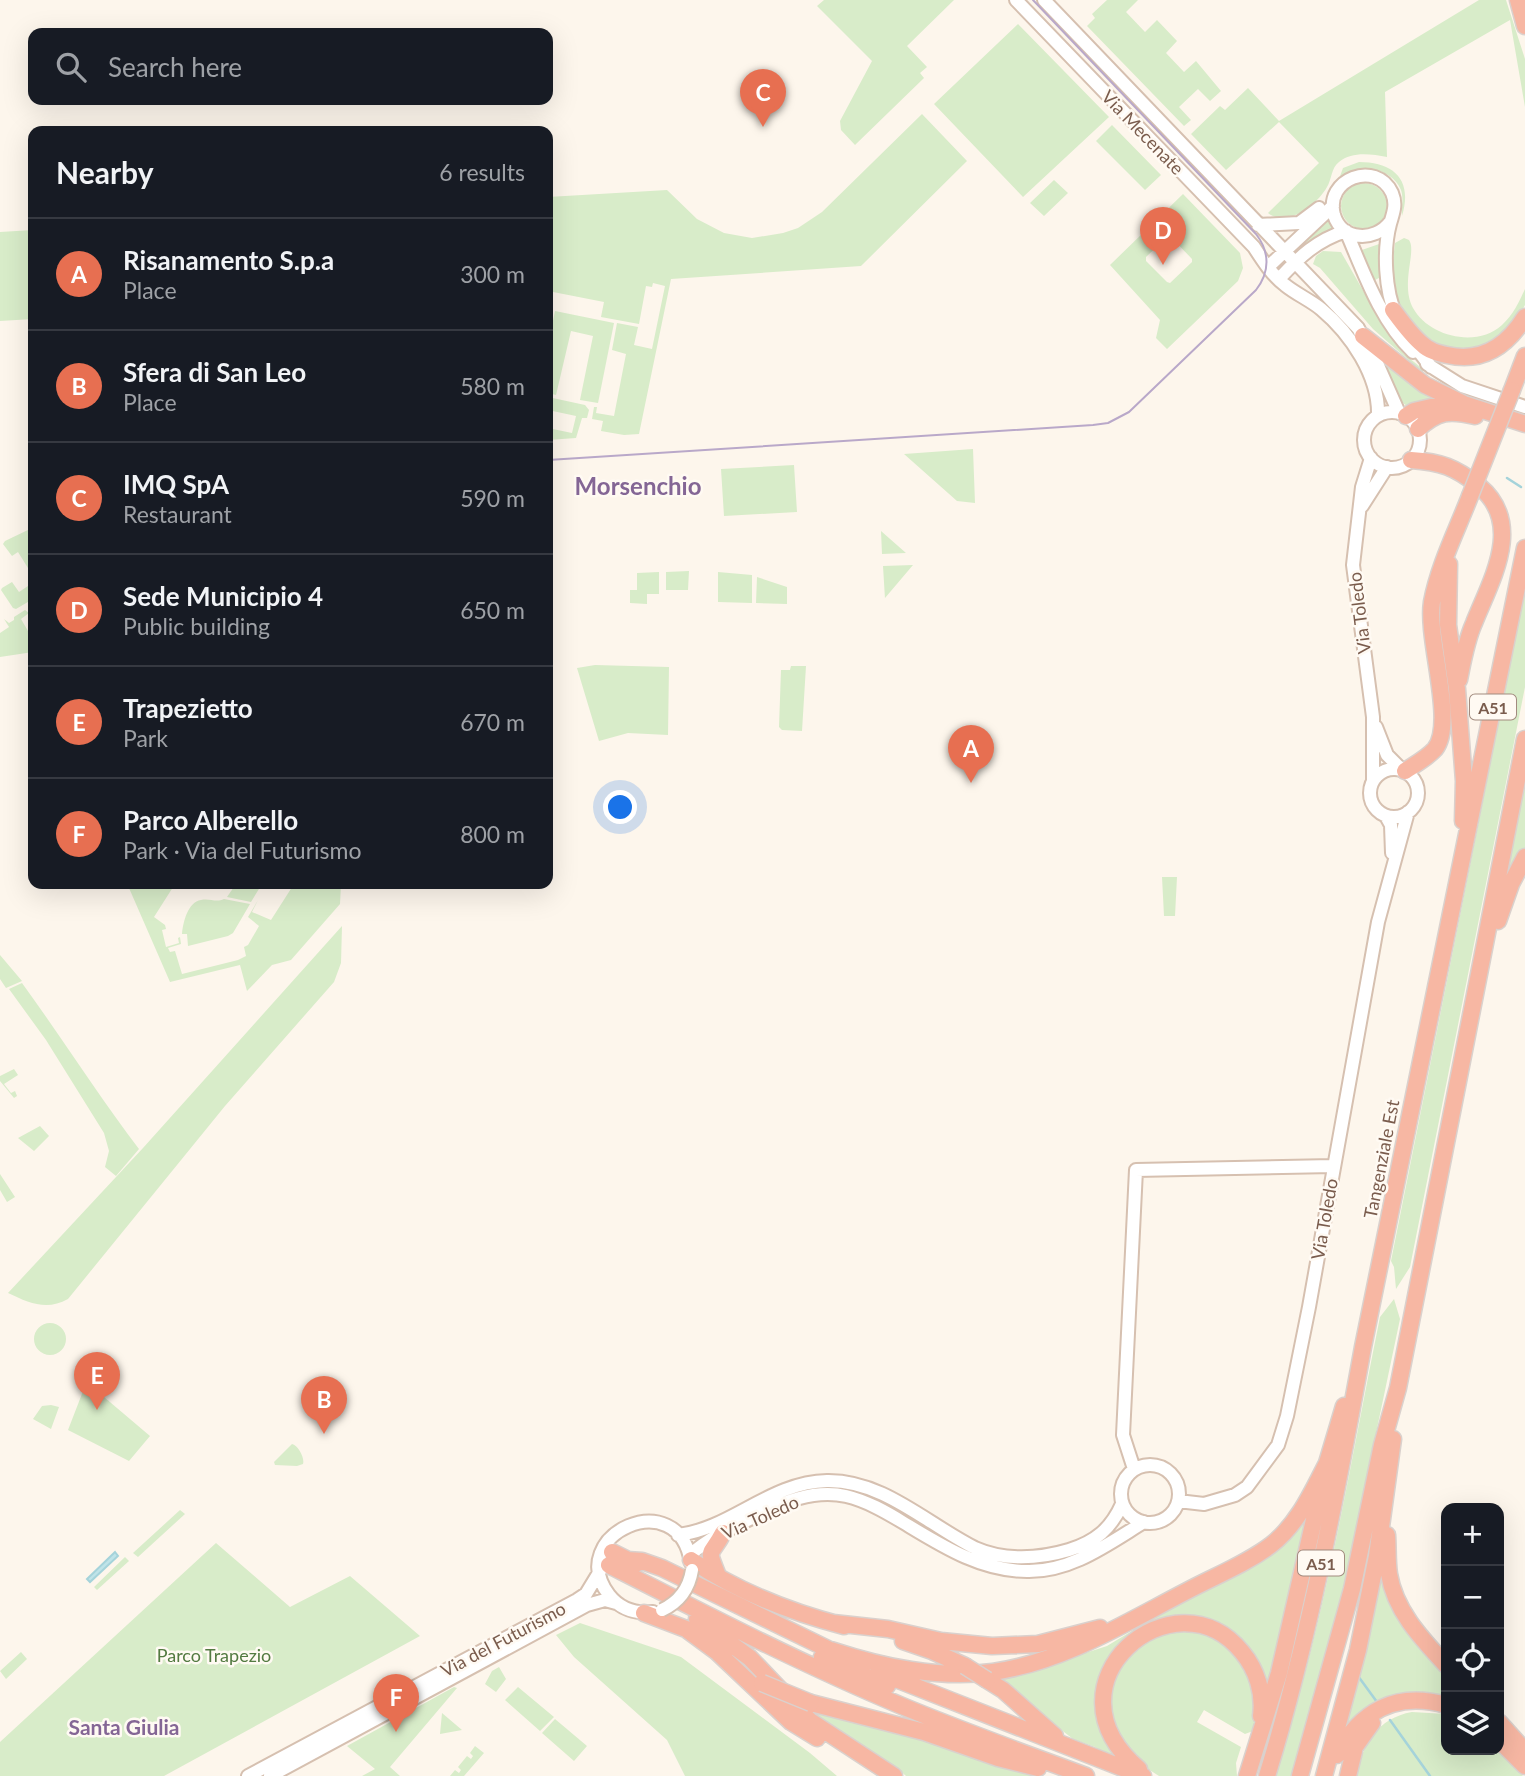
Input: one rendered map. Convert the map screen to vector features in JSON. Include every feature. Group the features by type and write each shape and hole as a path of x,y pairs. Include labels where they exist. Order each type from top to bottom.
{"highway":[{"path":"1518,0 1525,26"},
{"path":"1393,310 1431,351 1460,358 1486,354 1497,349 1511,338 1525,317"},
{"path":"1363,337 1425,385 1464,404 1525,424"},
{"path":"1403,771 1433,751 1441,733 1443,715 1433,645 1432,604 1440,573 1525,356"},
{"path":"1403,414 1438,405 1464,404"},
{"path":"1418,429 1432,416 1448,413 1469,415 1525,430"},
{"path":"1411,460 1448,465 1468,477 1484,489 1493,501 1503,526 1502,557 1467,643 1457,689"},
{"path":"1451,547 1448,625 1457,689 1464,781 1464,844"},
{"name":"Tangenziale Est","path":"1267,1776 1293,1687 1342,1467 1363,1347 1525,548"},
{"name":"A51","path":"1300,1776 1352,1589 1382,1446 1398,1388 1525,739"},
{"path":"1475,990 1507,894 1525,858"},
{"path":"1247,1776 1279,1673 1327,1463 1363,1347"},
{"path":"1325,1776 1358,1650 1377,1556 1398,1388"},
{"path":"831,1650 864,1661 906,1670 948,1674 1016,1668 1062,1654 1240,1564 1272,1544 1299,1516 1327,1463"},
{"path":"1388,1484 1389,1576 1411,1626 1441,1659"},
{"path":"718,1528 710,1554 718,1576"},
{"path":"609,1559 646,1584 791,1656 902,1706 1086,1776"},
{"path":"609,1559 642,1561 663,1568 831,1650 921,1690 1143,1776"},
{"path":"609,1559 862,1675 1118,1776"},
{"path":"691,1562 753,1595 802,1615 932,1651 965,1666 1003,1690 1057,1737 1078,1750"},
{"path":"646,1584 665,1602 840,1689 938,1731 1059,1776"},
{"path":"833,1623 888,1629 941,1641 992,1646 1038,1644 1094,1630 1155,1607"},
{"path":"644,1613 686,1629 762,1683 811,1703 924,1732 998,1758 1038,1768"},
{"path":"697,1619 750,1658 810,1721 894,1776"},
{"path":"1150,1776 1121,1754 1109,1734 1103,1713 1106,1679 1122,1650 1143,1633 1165,1625 1191,1624 1214,1630 1235,1643 1250,1662 1260,1685 1262,1708 1255,1753"},
{"path":"716,1651 791,1722 878,1776"},
{"path":"1325,1776 1348,1734 1376,1710 1406,1701 1441,1703"},
{"path":"1349,1776 1352,1756 1364,1732 1386,1712 1406,1701"},
{"path":"1504,1719 1525,1737"},
{"path":"1504,1728 1525,1751"},
{"path":"1504,1745 1525,1766"}],"street":[{"name":"Via Mecenate","path":"1016,0 1254,247 1279,279 1322,310 1340,329 1359,355 1373,382 1377,393 1378,415"},
{"name":"Via Mecenate","path":"1044,0 1295,262 1363,337 1403,414 1418,429"},
{"path":"1268,267 1334,200 1342,184 1355,176 1377,178 1387,185 1394,198 1387,277 1393,310 1407,336 1431,368"},
{"path":"1258,225 1303,222 1334,200"},
{"path":"1334,200 1336,220 1346,231 1384,314 1408,348 1431,368 1462,386 1525,407"},
{"path":"1279,279 1325,238 1346,231 1357,236 1372,236 1382,231 1390,222"},
{"path":"1403,414 1385,413 1378,415 1370,423 1365,433 1365,448 1371,458 1387,467 1400,466 1411,460 1419,444 1418,429"},
{"name":"Via Toledo","path":"1371,458 1362,487 1353,565 1373,717"},
{"path":"1360,510 1387,467"},
{"path":"1373,717 1387,755 1415,780 1418,791 1416,804 1397,817 1386,816 1378,811 1372,802 1370,791 1373,781 1373,717"},
{"path":"1373,781 1386,770 1403,771"},
{"path":"1392,870 1408,812"},
{"path":"1386,816 1391,825 1392,870"},
{"name":"Via Toledo","path":"1178,1501 1204,1504 1235,1495 1247,1487 1278,1446 1287,1416 1309,1307 1376,934 1392,870"},
{"path":"1134,1469 1122,1435 1136,1170 1333,1166"},
{"path":"718,1528 776,1492 809,1482 839,1481 870,1488 977,1549 1009,1556 1051,1555 1094,1540 1108,1530 1122,1504 1122,1485 1134,1469 1152,1465 1170,1472 1179,1488 1178,1501 1171,1515 1163,1520 1144,1522 1135,1519 1122,1504"},
{"name":"Via Toledo","path":"678,1535 718,1528 789,1501 822,1494 845,1496 864,1501 937,1543 982,1564 1004,1570 1029,1572 1067,1566 1144,1522"},
{"path":"643,1521 665,1525 678,1535 691,1562 689,1581 681,1597 662,1610 644,1613 616,1603 604,1586 609,1559 622,1527 643,1521"},
{"name":"Via Toledo","path":"691,1562 701,1545 718,1528"},
{"name":"Via del Futurismo","path":"248,1776 577,1600 591,1588 609,1559"},
{"name":"Via del Futurismo","path":"270,1776 587,1605 605,1600 616,1603"}],"green space":[{"path":"824,0 954,0 907,46 927,67 920,73 924,78 855,145 841,130 840,121 872,61 817,6"},
{"path":"1107,0 1138,0 1126,12 1145,32 1157,20 1177,41 1166,53 1184,72 1196,61 1221,91 1210,101 1198,89 1179,107 1191,120 1184,126 1087,26 1095,18 1092,14"},
{"path":"1479,0 1506,0 1525,59 1525,107 1510,20 1385,92 1387,157 1362,154 1339,162 1322,194 1301,212 1284,218 1268,213 1319,163 1279,122 1226,170 1191,134 1220,106 1225,110 1248,88 1279,121"},
{"path":"1018,24 1109,117 1023,197 934,104"},
{"path":"922,114 967,161 861,266 671,279 639,434 624,435 601,431 603,421 592,419 594,407 597,407 596,413 614,416 626,354 612,350 617,323 638,327 634,345 652,349 665,286 653,283 652,287 646,286 639,324 601,317 604,302 553,292 553,197 667,190 697,219 724,233 752,238 798,228 822,212"},
{"path":"1112,125 1161,175 1145,190 1096,141"},
{"path":"1359,162 1382,165 1398,176 1405,192 1402,216 1401,190 1387,174 1367,168 1351,171 1339,179 1343,168"},
{"path":"1054,180 1068,193 1044,216 1030,203"},
{"path":"1364,183 1380,190 1387,206 1380,222 1364,229 1348,222 1341,206 1348,190"},
{"path":"1183,194 1240,253 1243,268 1238,281 1167,349 1156,338 1160,320 1110,265","holes":["1167,237 1171,237 1192,262 1170,283 1146,261 1146,257"]},
{"path":"1330,219 1337,230 1312,240 1301,249 1300,247"},
{"path":"28,230 28,319 0,321 0,232"},
{"path":"1404,238 1409,240 1411,245 1409,299 1420,318 1430,326 1454,336 1480,336 1492,332 1509,317 1525,289 1525,305 1515,323 1497,341 1466,352 1431,345 1403,314 1397,299 1392,269 1395,243"},
{"path":"1382,243 1379,278 1375,280 1359,251"},
{"path":"1323,251 1341,252 1384,327 1404,354 1424,370 1422,372 1373,329 1320,268 1313,264 1316,256"},
{"path":"555,311 614,323 598,403 580,400 593,336 571,331 556,395 553,394"},
{"path":"1375,348 1442,400 1414,408 1407,406 1395,393"},
{"path":"553,398 585,405 589,410 587,418 582,418 576,438 553,440 553,429 572,433 576,416 553,411"},
{"path":"973,449 975,503 957,501 904,454"},
{"path":"794,465 797,512 724,516 721,469"},
{"path":"28,530 28,568 18,552 12,556 3,544"},
{"path":"881,531 906,553 882,554"},
{"path":"913,565 885,598 885,599 883,566"},
{"path":"689,571 688,590 666,590 666,572"},
{"path":"659,572 659,594 647,594 647,604 630,603 630,590 637,590 637,573"},
{"path":"718,572 752,575 752,603 718,602"},
{"path":"757,577 787,587 787,604 756,603"},
{"path":"12,582 19,592 28,586 28,602 13,608 2,588"},
{"path":"1525,590 1525,687 1410,1267 1396,1289 1391,1261"},
{"path":"25,610 28,612 21,619 28,631 28,653 0,657 0,633 9,627 4,619 9,623"},
{"path":"595,665 669,667 668,735 628,733 599,741 577,668"},
{"path":"791,666 806,666 802,731 782,730 779,727 781,670 790,670"},
{"path":"1525,785 1525,848 1510,875 1507,874"},
{"path":"1162,877 1177,877 1175,916 1164,916"},
{"path":"129,889 172,889 154,917 165,925 166,929 162,930 166,947 179,943 180,937 181,944 168,948 170,952 175,951 182,974 246,956 244,947 259,926 248,917 258,900 252,912 271,920 291,889 341,889 340,904 291,960 272,965 247,991 240,965 170,982"},
{"path":"233,889 259,889 251,902 227,897"},
{"path":"224,899 250,904 233,933 188,946 187,934 182,934 185,918 193,904 201,900"},
{"path":"342,926 341,963 334,982 225,1106 68,1299 45,1305 8,1293 143,1148"},
{"path":"0,955 22,981 6,988 0,979"},
{"path":"22,983 139,1149 116,1176 105,1167 109,1151 104,1133 46,1040 9,989"},
{"path":"14,1069 18,1075 4,1084 11,1093 15,1091 17,1096 14,1098 0,1081 0,1076"},
{"path":"40,1126 49,1136 34,1151 18,1138"},
{"path":"0,1174 15,1197 7,1202 0,1190"},
{"path":"1394,1299 1400,1319 1334,1633 1295,1776 1275,1776 1322,1606 1380,1317"},
{"path":"50,1323 61,1328 66,1339 61,1350 50,1355 39,1350 34,1339 39,1328"},
{"path":"85,1386 91,1386 150,1436 129,1461 68,1430"},
{"path":"42,1406 59,1407 51,1429 33,1419"},
{"path":"292,1444 300,1452 303,1464 275,1465 274,1462"},
{"path":"1310,1507 1267,1701 1222,1627 1134,1635 1114,1651 1098,1681 1098,1710 1115,1750 1109,1756 1095,1747 1073,1739 991,1675 1042,1667 1107,1646 1173,1606"},
{"path":"180,1510 185,1514 138,1557 133,1553"},
{"name":"Parco Trapezio","path":"216,1543 290,1607 350,1576 420,1636 164,1776 0,1776 0,1742"},
{"path":"1382,1554 1429,1654 1441,1669 1441,1696 1409,1699 1348,1727 1344,1724"},
{"path":"125,1557 129,1561 97,1590 94,1587"},
{"path":"580,1623 681,1657 837,1776 685,1776 667,1740 574,1657 556,1635"},
{"path":"1186,1630 1214,1637 1225,1643 1242,1660 1248,1671 1255,1702 1256,1719 1253,1731 1245,1734 1204,1710 1197,1722 1241,1747 1236,1763 1237,1776 1159,1776 1134,1760 1119,1741 1109,1710 1116,1673 1140,1640"},
{"path":"21,1652 27,1659 6,1679 0,1671"},
{"path":"499,1667 506,1679 496,1692 485,1684 492,1671"},
{"path":"454,1687 457,1688 390,1767 400,1776 362,1776 375,1769 347,1746"},
{"path":"518,1687 554,1717 540,1731 505,1700"},
{"path":"801,1705 946,1744 1039,1776 906,1776"},
{"path":"1412,1712 1441,1714 1441,1755 1502,1755 1523,1776 1357,1776 1363,1753 1374,1734 1381,1726 1400,1715"},
{"path":"442,1713 462,1730 440,1734"},
{"path":"555,1719 587,1746 574,1761 542,1733"},
{"path":"475,1746 484,1753 464,1776 450,1776 455,1770 459,1773 461,1770 458,1767 467,1756 471,1759 473,1756 470,1753"}],"water":[{"path":"115,1552 118,1556 90,1582 87,1579"}],"waterway":[{"path":"1507,478 1521,487"},
{"path":"1358,1676 1377,1702"},
{"path":"1390,1720 1430,1776"}],"tram line":[{"path":"553,460 1093,425 1108,423 1129,412 1256,290 1264,276 1266,255 1256,234 1033,0"}],"place":[{"name":"IMQ SpA","path":"763,127"},
{"name":"Sede Municipio 4","path":"1163,265"},
{"name":"Risanamento S.p.a","path":"971,783"},
{"name":"Trapezietto","path":"97,1410"},
{"name":"Sfera di San Leo","path":"324,1434"},
{"name":"Parco Alberello","path":"396,1732"}],"district":[{"name":"Morsenchio","path":"638,485"},
{"name":"Santa Giulia","path":"124,1726"}]}
